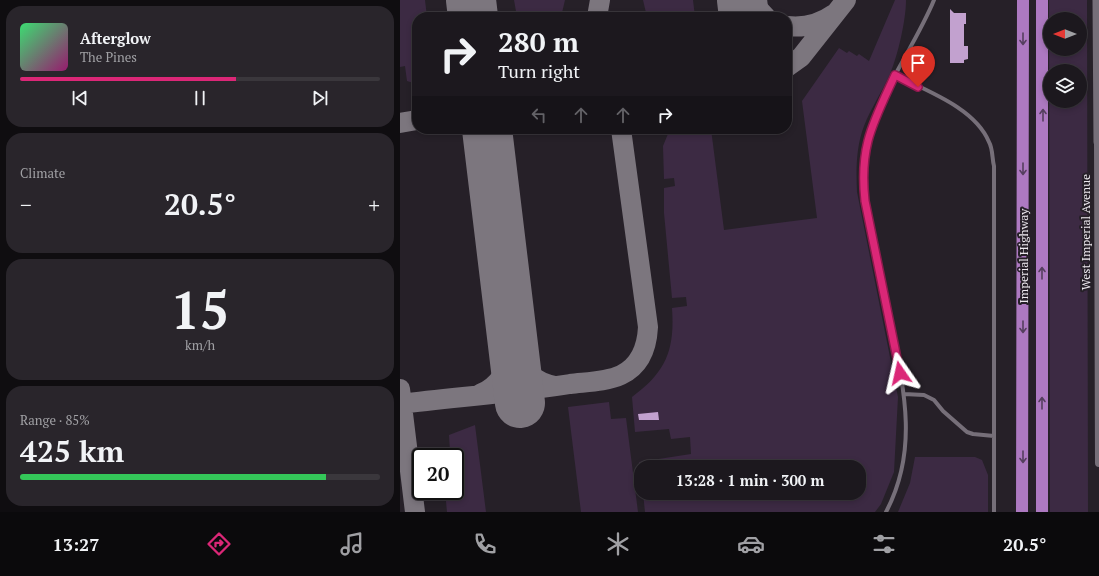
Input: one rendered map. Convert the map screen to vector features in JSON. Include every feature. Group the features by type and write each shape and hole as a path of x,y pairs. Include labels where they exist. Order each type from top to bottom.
{"main road":[{"name":"Imperial Highway","path":"1022,512 1023,0"},
{"name":"Imperial Highway","path":"1042,0 1042,512"}],"street":[{"name":"West Imperial Avenue","path":"1098,0 1099,463"}],"lane":[{"path":"886,512 895,496 902,472 906,446 904,394 865,201 863,178 864,155 870,129 895,75 934,0"},
{"path":"895,75 965,111 981,127 990,143 994,166 994,512"},
{"path":"904,394 924,395 934,400 943,411 967,432 994,436"}],"shaded area":[{"path":"400,0 425,0 426,12 412,12 412,82 407,81 405,66 400,67"},
{"path":"514,0 565,0 562,12 516,12"},
{"path":"643,0 693,0 694,12 646,12"},
{"path":"895,0 906,0 905,17 896,57 890,74 861,134 857,167 857,192 898,397 894,472 881,504 875,512 645,512 644,500 866,500 866,460 652,460 691,454 690,437 671,439 669,429 635,432 632,397 644,388 653,378 666,359 672,336 672,308 687,306 686,297 672,298 664,213 664,188 675,186 674,178 664,179 663,146 668,134 712,134 724,230 817,218 802,101 839,48 847,53 849,51 857,56 859,54 869,61"},
{"path":"1049,0 1087,0 1088,512 1050,512 1049,108 1087,108 1087,64 1049,64 1049,56 1087,56 1087,12 1049,12"},
{"path":"609,402 611,419 626,418 634,481 634,500 636,500 638,512 581,512 568,407"},
{"path":"475,425 486,512 447,512 446,500 464,500 464,448 450,448 449,435"},
{"path":"915,457 975,457 982,460 988,475 988,512 898,512 910,483"}],"building":[{"path":"950,9 954,13 966,13 966,24 964,24 964,46 968,46 968,59 964,60 964,63 950,63"},
{"path":"658,412 659,420 639,420 638,414"}],"taxiway":[{"path":"598,12 600,0"},
{"path":"750,0 761,12"},
{"path":"792,63 801,57 846,0"},
{"path":"792,26 812,24 834,14"},
{"path":"400,123 412,121"},
{"path":"400,404 602,380 621,375 633,367 638,361 644,349 648,327 622,134"},
{"path":"514,350 520,364 529,374 541,382 555,386"},
{"path":"480,394 487,391 498,382 506,370 514,350"},
{"path":"400,389 415,512"}],"runway":[{"path":"471,0 472,12"},
{"path":"742,0 743,12"},
{"path":"488,134 520,403"}],"route":[{"path":"900,373 865,201 863,178 864,155 870,129 895,75 918,87"}]}
